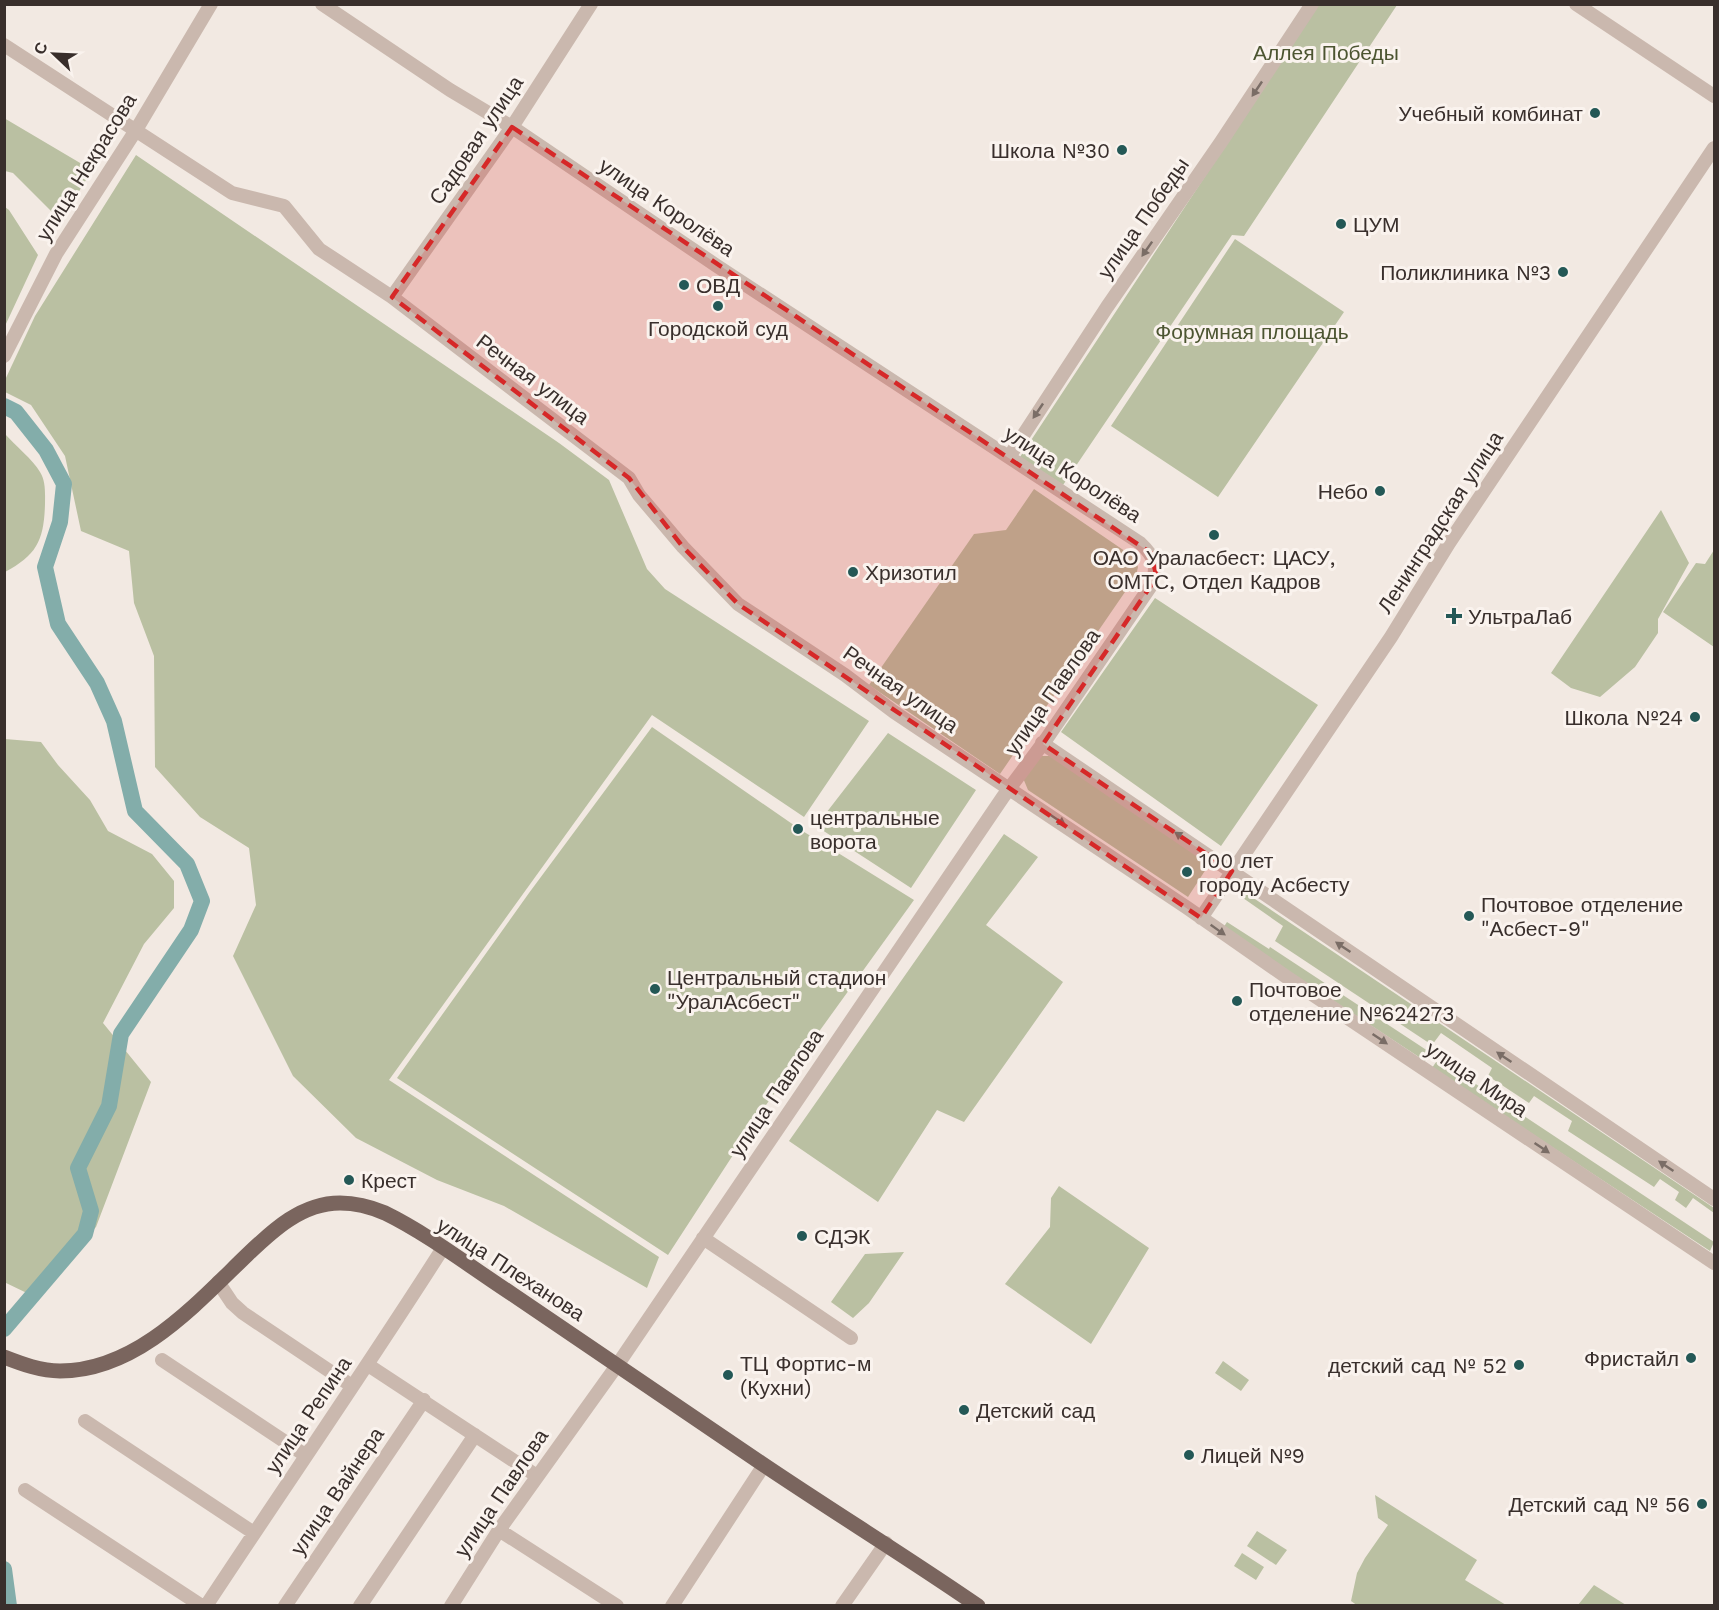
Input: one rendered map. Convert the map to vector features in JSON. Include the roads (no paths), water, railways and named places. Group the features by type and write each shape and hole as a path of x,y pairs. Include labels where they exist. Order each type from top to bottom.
{"main road":[{"name":"улица Плеханова","path":"5,1357 23,1364 58,1371 98,1366 143,1345 185,1313 285,1221 314,1207 352,1203 384,1213 443,1248 618,1364 764,1465 978,1605"}],"street":[{"name":"улица Некрасова","path":"4,356 56,254 136,130 211,4"},
{"name":"улица Королёва","path":"322,4 450,90 512,127 717,266 1140,543"},
{"name":"Садовая улица","path":"392,297 512,127 591,4"},
{"name":"улица Победы","path":"1009,457 1107,306 1221,142 1312,4"},
{"path":"1576,4 1714,96"},
{"name":"Речная улица","path":"4,45 232,193 284,206 319,249 392,297 629,478 639,495 683,547 738,604 1009,788"},
{"name":"Ленинградская улица","path":"1201,918 1391,637 1449,543 1714,148"},
{"name":"улица Павлова","path":"451,1605 537,1476 618,1364 1009,788 1150,587 1156,574 1154,562 1151,553 1140,543"},
{"name":"улица Мира","path":"1042,743 1714,1199"},
{"name":"улица Мира","path":"1009,788 1714,1263"},
{"path":"703,1238 851,1338"},
{"name":"улица Репина","path":"204,1605 368,1365 443,1248"},
{"path":"218,1282 243,1313 352,1386"},
{"path":"162,1360 305,1455"},
{"path":"368,1365 537,1476"},
{"name":"улица Вайнера","path":"285,1605 424,1400"},
{"path":"85,1421 254,1533"},
{"path":"360,1605 475,1435"},
{"path":"672,1605 764,1465"},
{"path":"25,1490 204,1605"},
{"path":"500,1530 617,1605"},
{"path":"842,1605 886,1543"}],"waterway":[{"path":"4,406 16,412 46,450 64,484 60,522 45,567 58,624 97,683 114,721 135,811 187,864 202,901 191,930 121,1034 109,1106 78,1168 91,1211 85,1234 4,1329"},
{"path":"4,1569 9,1606"}],"place":[{"name":"Учебный комбинат","path":"1595,113"},
{"name":"Школа №30","path":"1122,150"},
{"name":"ЦУМ","path":"1341,224"},
{"name":"Поликлиника №3","path":"1563,272"},
{"name":"ОВД","path":"684,285"},
{"name":"Городской суд","path":"718,306"},
{"name":"Небо","path":"1380,491"},
{"name":"ОАО Ураласбест: ЦАСУ, ОМТС, Отдел Кадров","path":"1214,535"},
{"name":"Хризотил","path":"853,572"},
{"name":"УльтраЛаб","path":"1454,616"},
{"name":"Школа №24","path":"1695,717"},
{"name":"центральные ворота","path":"798,829"},
{"name":"100 лет городу Асбесту","path":"1187,872"},
{"name":"Почтовое отделение \"Асбест-9\"","path":"1469,916"},
{"name":"Центральный стадион \"УралАсбест\"","path":"655,989"},
{"name":"Почтовое отделение №624273","path":"1237,1001"},
{"name":"Крест","path":"349,1180"},
{"name":"СДЭК","path":"802,1236"},
{"name":"Фристайл","path":"1691,1358"},
{"name":"детский сад № 52","path":"1519,1365"},
{"name":"ТЦ Фортис-м (Кухни)","path":"728,1375"},
{"name":"Детский сад","path":"964,1410"},
{"name":"Лицей №9","path":"1189,1455"},
{"name":"Детский сад № 56","path":"1702,1504"}],"park label":[{"name":"Аллея Победы","path":"1326,52"},
{"name":"Форумная площадь","path":"1252,331"}]}
